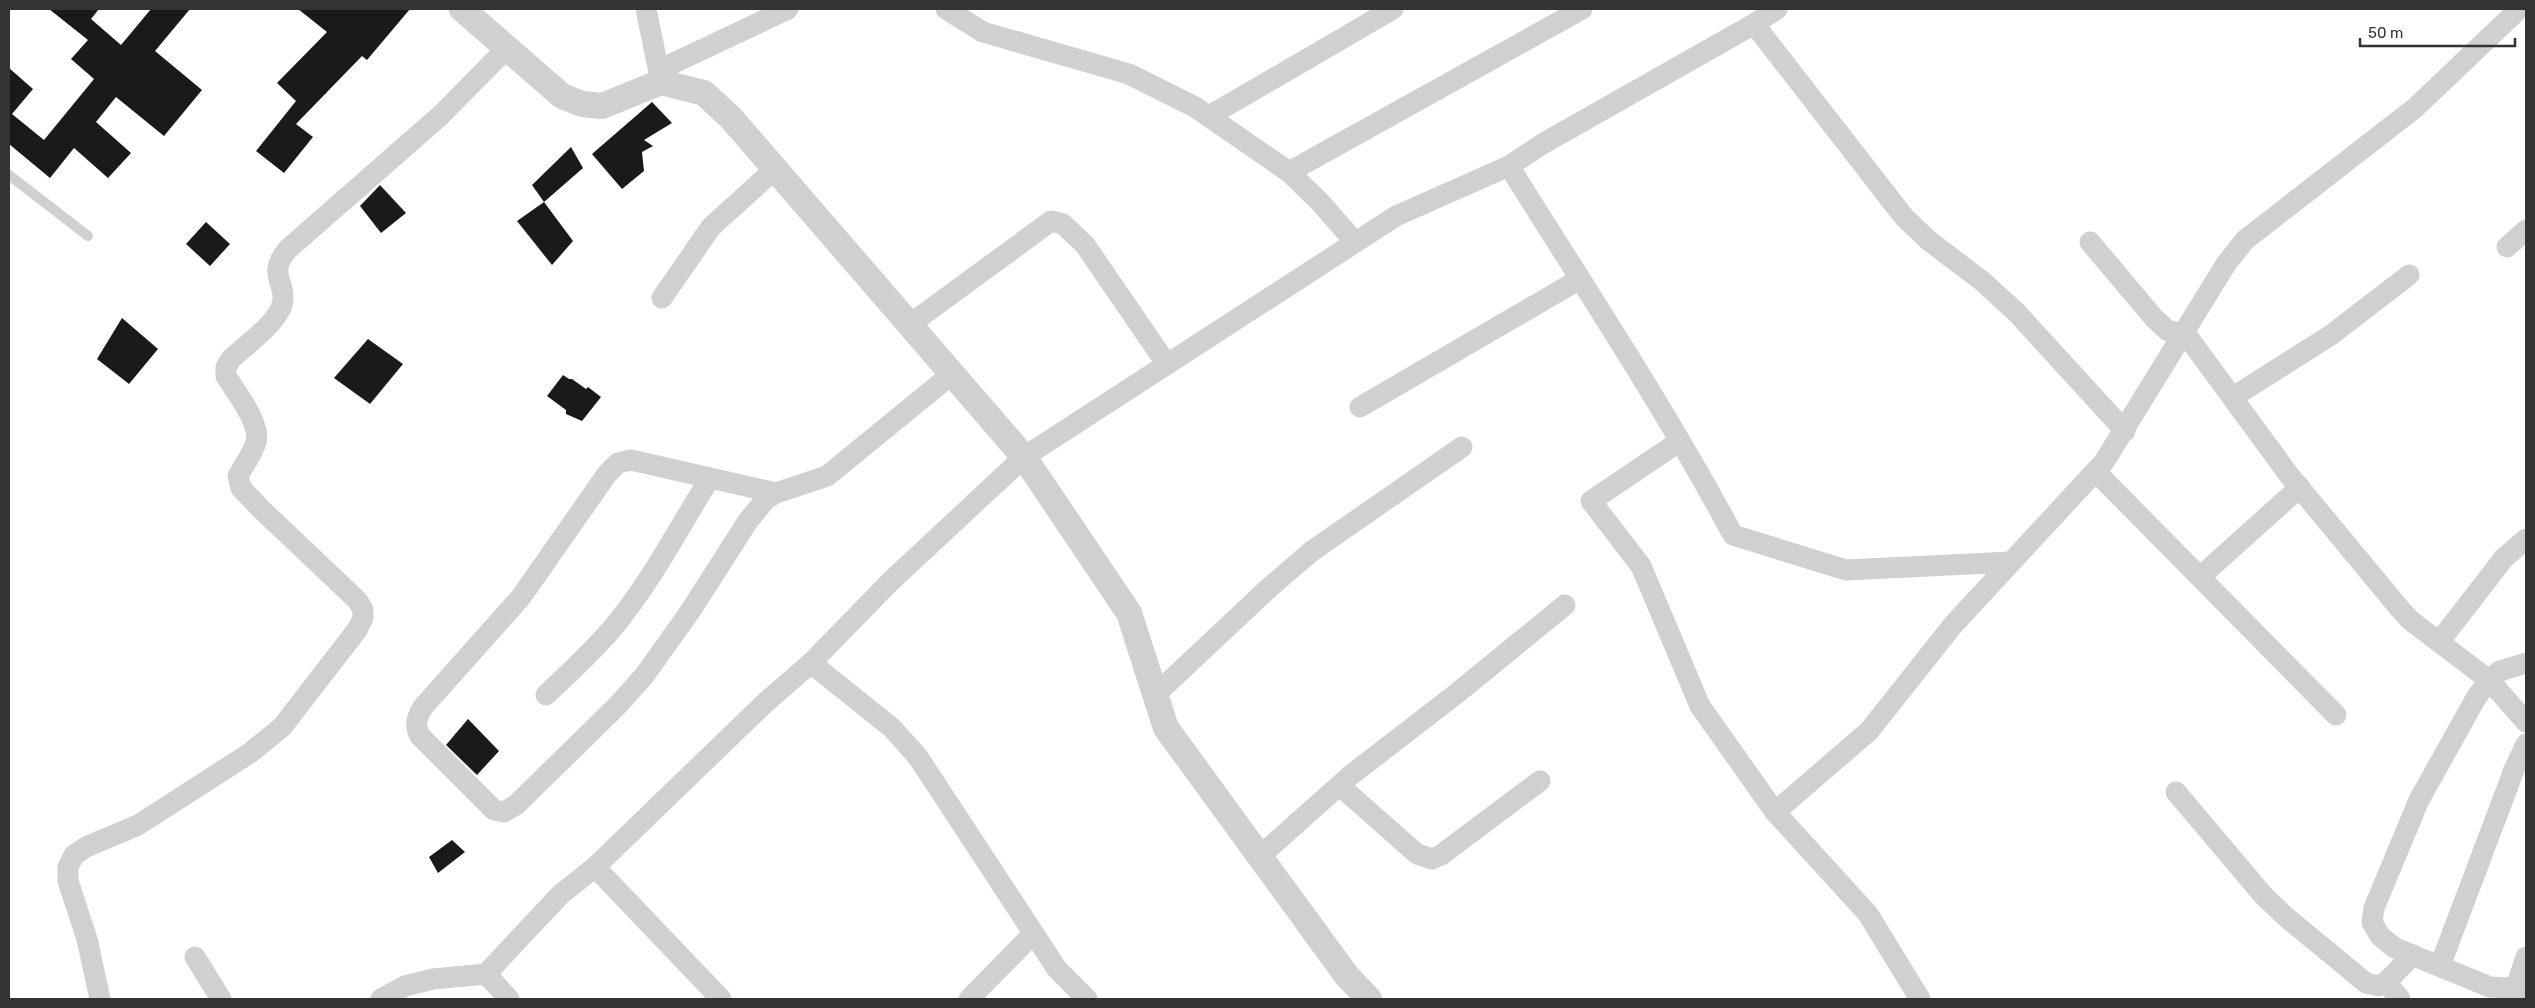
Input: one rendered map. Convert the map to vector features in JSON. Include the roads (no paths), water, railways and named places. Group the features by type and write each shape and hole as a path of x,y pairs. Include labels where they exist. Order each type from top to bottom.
{"street":[{"path":"462,9 562,96 582,104 602,106 788,9"},
{"path":"646,9 660,76"},
{"path":"946,9 983,32 1000,39 1129,74 1196,106 1288,172 1319,201 1355,242"},
{"path":"1209,116 1393,9"},
{"path":"1288,172 1582,9"},
{"path":"381,999 405,986 433,979 486,974 560,895 595,867 766,702 811,663 891,581 1024,457 1166,363 1396,216 1509,166 1544,143 1754,24 1777,9"},
{"path":"1775,812 1869,732 1952,625 2096,472 2125,431 2226,264 2245,240 2415,108 2519,9"},
{"path":"1754,24 1904,217 1928,240 1982,280 2016,312 2125,431"},
{"path":"100,999 87,939 68,881 68,868 74,856 86,847 138,825 250,753 282,727 333,662 364,618 364,610 354,596 262,510 242,488 238,476 256,443 257,434 254,422 226,376 226,367 231,359 279,312 283,295 276,272 279,259 286,250 441,115 507,48"},
{"path":"660,76 704,93 731,118 1024,457 1129,613 1166,728 1347,976 1369,999"},
{"path":"1509,166 1680,441 1733,535 1846,570 2011,562"},
{"path":"662,298 711,227 775,170"},
{"path":"909,325 1051,221 1063,224 1084,245 1166,363"},
{"path":"2507,248 2526,230"},
{"path":"2090,242 2154,318 2168,331 2185,333 2300,487 2400,609 2489,680 2526,722"},
{"path":"2233,398 2331,335 2408,275"},
{"path":"1360,407 1580,279"},
{"path":"776,493 631,460 618,463 607,474 521,597 422,707 417,716 416,728 420,736 494,810 504,812 516,806 634,688 689,613 748,521 766,500 776,493 827,476 952,374"},
{"path":"1680,441 1591,501 1641,566 1700,706 1775,812 1868,914 1920,999"},
{"path":"1156,694 1270,587 1312,551 1462,447"},
{"path":"2096,472 2336,715"},
{"path":"546,695 590,654 639,593 710,478"},
{"path":"2200,578 2300,487"},
{"path":"2439,642 2504,558 2526,539"},
{"path":"1260,856 1340,786 1565,605"},
{"path":"811,663 892,728 913,751 1057,969 1087,999"},
{"path":"2526,663 2500,671 2489,680 2452,739 2419,800 2374,908 2372,922 2380,936 2395,948 2490,987 2521,989 2526,957"},
{"path":"2440,966 2514,770 2526,744"},
{"path":"1340,786 1417,854 1432,858 1441,855 1540,781"},
{"path":"2176,792 2264,895 2286,917 2366,983 2379,986 2386,982 2413,955"},
{"path":"595,867 721,999"},
{"path":"969,999 1033,934"},
{"path":"195,957 222,999"},
{"path":"486,974 509,999"},
{"path":"2386,982 2400,999"}],"lane":[{"path":"9,175 88,236"}]}
